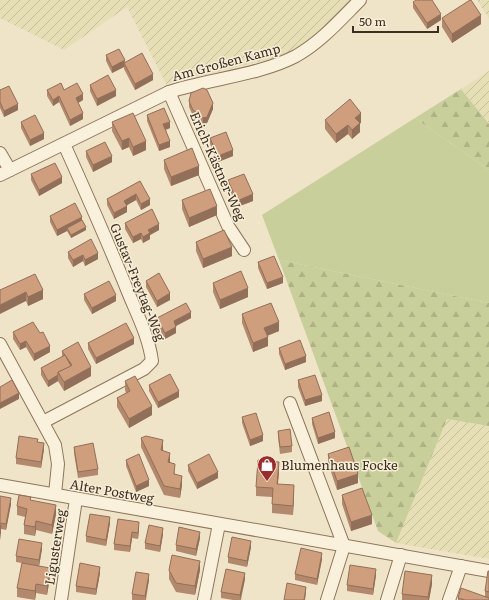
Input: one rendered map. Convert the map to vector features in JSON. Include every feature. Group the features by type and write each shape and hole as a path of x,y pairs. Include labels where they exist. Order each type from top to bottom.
{"street":[{"name":"Am Großen Kamp","path":"5,172 169,92 191,84 272,66 296,56 319,41 360,0"},
{"name":"Erich-Kästner-Weg","path":"169,92 228,226 244,250"},
{"name":"Gustav-Freytag-Weg","path":"43,422 144,369 152,361 151,352 140,319 64,144"},
{"path":"0,153 5,172"},
{"path":"0,344 55,445 58,464 55,494"},
{"path":"290,404 344,546 327,600"},
{"name":"Alter Postweg","path":"0,485 489,571"},
{"name":"Ligusterweg","path":"61,600 76,499"},
{"path":"204,600 219,524"},
{"path":"387,600 401,555"},
{"path":"449,600 461,566"}],"shaded area":[{"path":"0,0 352,0 317,33 291,52 267,60 166,84 127,7 64,50 0,18"},
{"path":"477,0 489,0 489,19"},
{"path":"489,71 489,124 461,89"},
{"path":"447,419 489,426 489,559 396,543"}],"green space":[{"path":"461,89 489,124 489,170 415,118"},
{"path":"415,118 489,170 489,303 279,260 262,215"},
{"path":"279,260 489,303 489,426 447,419 396,543 378,531"}],"building":[{"path":"416,0 432,0 441,14 427,23 413,2"},
{"path":"470,0 481,15 452,34 442,18"},
{"path":"119,49 125,60 112,67 106,55"},
{"path":"142,53 153,74 135,84 124,63"},
{"path":"108,75 116,90 97,99 90,85"},
{"path":"61,83 64,90 77,83 83,94 76,98 83,113 70,120 59,96 53,100 47,90"},
{"path":"9,86 18,104 4,111 0,102 0,90"},
{"path":"203,88 207,90 213,103 207,117 203,118 193,110 189,101 191,93"},
{"path":"350,99 361,113 355,118 360,123 352,130 348,125 336,134 325,120"},
{"path":"164,108 170,122 163,124 170,141 159,145 147,115"},
{"path":"133,113 146,141 133,147 129,138 122,141 112,122"},
{"path":"35,115 44,133 30,140 21,122"},
{"path":"226,132 233,150 218,156 210,138"},
{"path":"105,142 112,156 93,165 86,151"},
{"path":"192,148 199,166 171,177 164,160"},
{"path":"55,163 62,177 39,190 31,174"},
{"path":"244,174 253,194 237,201 228,180"},
{"path":"140,181 150,199 141,204 136,194 124,201 127,206 114,213 107,199"},
{"path":"210,189 217,206 189,218 182,200"},
{"path":"75,203 82,217 57,230 50,216"},
{"path":"152,209 159,224 148,230 150,233 143,237 141,233 133,237 125,223"},
{"path":"82,220 86,227 71,235 67,228"},
{"path":"224,230 232,247 203,259 196,242"},
{"path":"91,239 98,253 85,260 83,255 73,260 68,252"},
{"path":"274,256 283,277 267,283 258,262"},
{"path":"241,271 248,288 220,300 213,283"},
{"path":"159,273 170,293 157,301 146,281"},
{"path":"35,274 43,290 28,297 26,292 0,305 0,290"},
{"path":"109,281 116,295 92,308 84,294"},
{"path":"186,303 191,312 174,321 176,327 165,333 157,318"},
{"path":"271,303 279,322 264,328 268,337 253,343 242,314"},
{"path":"33,322 40,333 43,332 50,346 34,354 26,341 20,344 13,332"},
{"path":"126,323 134,338 96,358 88,343"},
{"path":"300,340 306,356 285,364 279,348"},
{"path":"78,342 91,367 64,382 58,372 72,365 62,351"},
{"path":"65,355 71,366 58,372 58,375 48,381 41,368"},
{"path":"170,374 179,391 158,402 149,385"},
{"path":"315,375 322,395 305,400 298,380"},
{"path":"135,376 152,406 129,419 117,398 130,391 125,381"},
{"path":"12,380 19,393 0,403 0,387"},
{"path":"329,412 335,432 318,438 312,418"},
{"path":"256,413 263,435 250,440 242,417"},
{"path":"290,429 292,446 280,447 278,431"},
{"path":"19,436 38,439 37,442 44,443 41,462 16,458"},
{"path":"146,436 163,440 161,450 170,453 168,462 175,464 174,474 182,476 180,489 164,486 141,438"},
{"path":"93,443 98,469 78,472 74,447"},
{"path":"349,447 358,474 337,481 328,454"},
{"path":"139,454 149,480 136,486 126,460"},
{"path":"209,454 218,472 197,483 188,465"},
{"name":"Blumenhaus Focke","path":"258,460 279,462 277,484 294,485 293,506 272,504 273,488 256,487"},
{"path":"362,488 372,515 351,522 342,495"},
{"path":"19,495 31,497 30,500 56,505 52,525 36,521 35,527 24,525 27,509 17,506"},
{"path":"0,496 11,498 6,524 0,523"},
{"path":"90,514 110,517 106,540 86,536"},
{"path":"118,519 139,522 138,533 132,532 130,546 114,544"},
{"path":"149,525 163,528 160,546 145,543"},
{"path":"179,527 200,532 196,549 176,545"},
{"path":"232,537 251,541 247,561 228,557"},
{"path":"19,539 42,543 39,560 16,556"},
{"path":"301,548 322,553 317,579 295,574"},
{"path":"172,555 200,561 195,586 176,583 169,570"},
{"path":"22,563 50,568 47,586 36,584 35,591 17,588"},
{"path":"80,563 100,567 96,589 76,586"},
{"path":"350,565 376,569 373,589 347,585"},
{"path":"226,569 245,573 240,595 221,592"},
{"path":"405,571 432,575 428,597 402,594"},
{"path":"489,571 489,592 485,591"},
{"path":"136,572 149,574 145,596 132,594"},
{"path":"287,583 306,587 304,600 284,600"},
{"path":"461,588 489,598 489,600 465,600 458,598"}],"place":[{"name":"Blumenhaus Focke","path":"267,482"}]}
